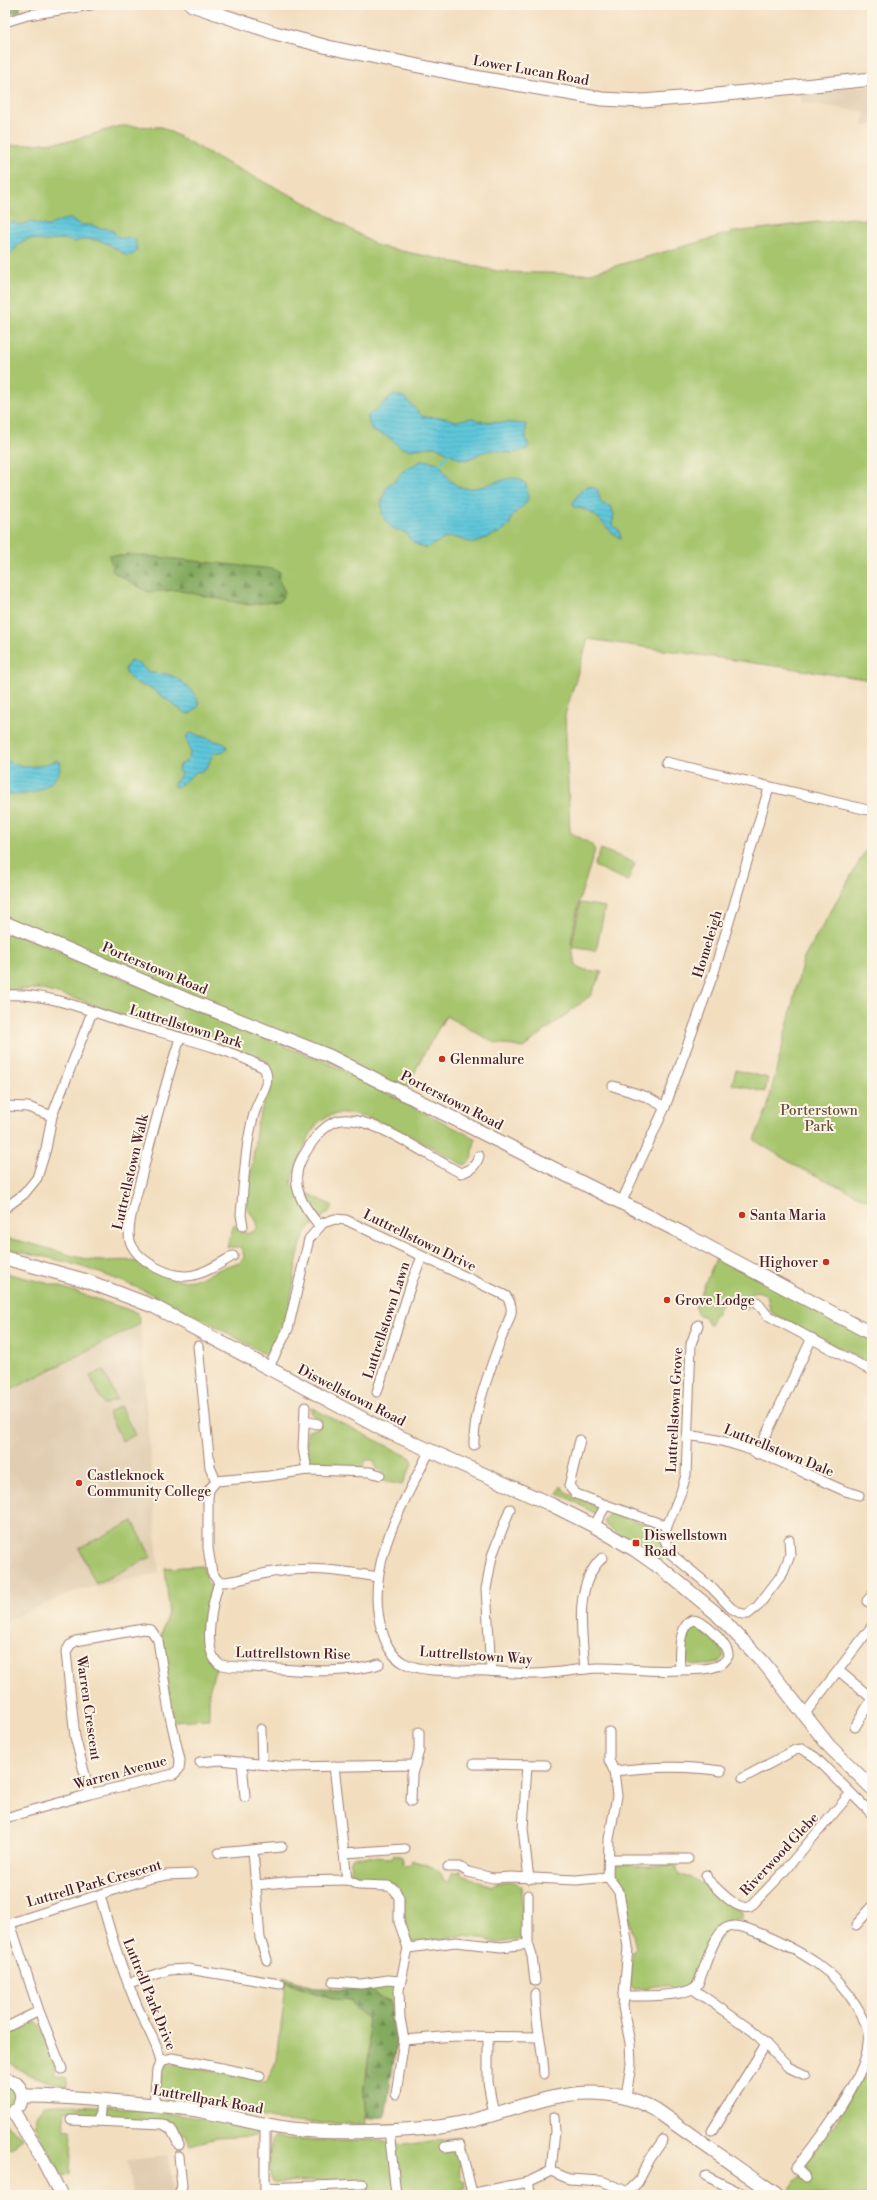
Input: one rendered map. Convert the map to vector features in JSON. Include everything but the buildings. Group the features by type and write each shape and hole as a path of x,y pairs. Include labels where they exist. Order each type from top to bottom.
{"street":[{"path":"5,22 28,15 91,5"},
{"name":"Lower Lucan Road","path":"192,5 275,33 321,45 457,74 602,99 642,101 707,96 872,79"},
{"path":"666,762 769,788 872,811"},
{"name":"Homeleigh","path":"621,1203 665,1106 714,972 769,788"},
{"name":"Porterstown Road","path":"5,923 185,999 329,1056 693,1239 872,1334"},
{"name":"Luttrellstown Park","path":"5,995 42,997 223,1050 260,1066 268,1074 268,1080 254,1112 249,1138 241,1215 243,1226"},
{"path":"5,1208 24,1194 37,1178 46,1149 52,1116 92,1012"},
{"name":"Luttrellstown Walk","path":"180,1038 137,1193 130,1239 136,1253 142,1259 166,1273 180,1277 197,1275 233,1256"},
{"path":"613,1086 647,1097 665,1106"},
{"path":"5,1106 28,1107 52,1116"},
{"path":"268,1369 288,1328 309,1239 319,1225 298,1194 295,1180 301,1161 312,1142 325,1127 338,1120 353,1120 377,1128 420,1148 446,1167 461,1173 470,1170 477,1164 479,1156"},
{"name":"Luttrellstown Drive","path":"319,1225 335,1219 346,1220 506,1296 511,1304 511,1312 491,1368 477,1418 474,1434 474,1446"},
{"name":"Luttrellstown Lawn","path":"377,1392 412,1281 422,1257"},
{"name":"Diswellstown Road","path":"5,1258 88,1281 155,1307 268,1369 429,1452 550,1504 594,1526 636,1550 666,1572 716,1613 764,1663 804,1715 843,1760 872,1788"},
{"path":"757,1302 767,1315 872,1371"},
{"name":"Luttrellstown Grove","path":"667,1526 684,1484 691,1344 693,1335 698,1325"},
{"path":"757,1454 812,1338"},
{"path":"198,1346 210,1467 216,1481"},
{"path":"306,1407 303,1448 307,1470"},
{"path":"305,1421 318,1424"},
{"name":"Luttrellstown Dale","path":"687,1436 711,1438 757,1454 845,1491 859,1495"},
{"path":"580,1440 570,1486 576,1494 667,1526 665,1543 671,1554 708,1584 731,1608 742,1614 748,1614 758,1606 783,1573 790,1555 789,1540"},
{"name":"Luttrellstown Way","path":"429,1452 393,1526 384,1550 378,1577 377,1602 379,1620 384,1638 395,1657 408,1664 423,1668 537,1674 610,1668 652,1671 680,1670 720,1665 727,1659 728,1653 725,1645 697,1621 690,1622 684,1629 680,1670"},
{"path":"216,1481 269,1476 307,1470 370,1467 380,1475"},
{"path":"216,1481 210,1490 208,1498 208,1548 212,1573 218,1582 274,1572 307,1569 343,1571 378,1577"},
{"path":"594,1526 606,1505"},
{"path":"490,1671 486,1590 492,1556 510,1509"},
{"path":"585,1669 581,1624 583,1603 593,1567 602,1558"},
{"name":"Luttrellstown Rise","path":"218,1582 210,1624 212,1653 219,1664 312,1670 366,1668 379,1664"},
{"path":"872,1595 867,1601 872,1604"},
{"path":"804,1715 839,1672 872,1626"},
{"name":"Warren Crescent","path":"90,1794 76,1737 66,1652 70,1645 76,1641 143,1629 151,1630 155,1636"},
{"name":"Warren Avenue","path":"5,1818 90,1794 174,1774 180,1767 169,1712 158,1640 155,1636"},
{"path":"839,1672 869,1696 871,1700 855,1728"},
{"path":"261,1729 262,1764"},
{"path":"410,1801 412,1774 419,1751 418,1732"},
{"path":"609,1732 609,1760 614,1771 617,1796 608,1839 608,1877 619,1892 628,1952 623,1996 631,2052 630,2078 626,2097"},
{"path":"742,1778 795,1750 802,1749 815,1757 850,1794 872,1814"},
{"path":"200,1762 242,1762 287,1767 415,1765"},
{"path":"242,1762 245,1797"},
{"path":"474,1764 546,1765"},
{"path":"527,1765 523,1829 529,1879"},
{"path":"334,1766 347,1880"},
{"path":"614,1771 679,1766 710,1768 721,1771"},
{"name":"Riverwood Glebe","path":"706,1875 707,1879 735,1903 743,1907 750,1907 780,1876 850,1794"},
{"path":"219,1853 282,1848"},
{"path":"344,1853 405,1849"},
{"path":"253,1851 260,1938 267,1960"},
{"path":"609,1860 688,1859"},
{"path":"448,1867 460,1867 489,1878 576,1880 608,1877"},
{"name":"Luttrell Park Crescent","path":"8,1924 151,1878 167,1875 192,1874"},
{"path":"256,1885 295,1881 347,1880 358,1886 388,1886 395,1890 399,1898 399,1922 408,1948 400,1981 399,2008 404,2040 396,2094"},
{"name":"Luttrell Park Drive","path":"100,1895 111,1936 129,1983 156,2042 161,2060 157,2070 154,2105"},
{"path":"528,1895 528,1944 532,1956 535,1981"},
{"path":"856,1926 872,1907"},
{"path":"8,1924 39,2011 62,2069"},
{"path":"623,1996 674,1994 693,1989 698,1984 721,1933 730,1927 743,1927 807,1955 826,1969 852,1997 870,2029 865,2060 832,2121 796,2168 806,2178"},
{"path":"408,1948 456,1942 501,1947 528,1944"},
{"path":"129,1983 169,1970 188,1969 280,1984"},
{"path":"333,1982 361,1984 388,1980 400,1981"},
{"path":"693,1989 754,2032 788,2067 805,2076"},
{"path":"535,1994 538,2037 542,2047 544,2074"},
{"path":"5,2028 39,2011"},
{"path":"404,2040 455,2036 538,2037"},
{"path":"488,2037 488,2086 494,2115"},
{"path":"712,2131 766,2044"},
{"path":"161,2060 172,2058 260,2076"},
{"path":"5,2080 16,2084 22,2096 20,2105 9,2112 42,2158 61,2195"},
{"name":"Luttrellpark Road","path":"22,2096 43,2095 154,2105 201,2111 264,2125 321,2132 432,2128 494,2115 576,2092 594,2092 626,2097 654,2109 776,2195"},
{"path":"99,2121 101,2100"},
{"path":"551,2172 555,2131 554,2117"},
{"path":"71,2120 163,2124 171,2129 178,2145"},
{"path":"264,2125 266,2191 362,2184"},
{"path":"389,2130 396,2195"},
{"path":"445,2147 460,2145 468,2194 528,2182 551,2172 569,2179 602,2181 627,2194 638,2182 650,2159 663,2140"},
{"path":"179,2156 182,2186 179,2195"},
{"path":"706,2176 745,2195"},
{"path":"528,2182 531,2195"}],"shaded area":[{"path":"872,85 872,125 863,126 864,112 802,102 799,93"},
{"name":"Castleknock Community College","path":"140,1324 159,1573 75,1591 5,1621 5,1393"},
{"path":"169,2156 173,2195 132,2195 127,2160"}],"green space":[{"path":"5,5 20,5 20,11 5,16"},
{"path":"120,126 162,127 225,162 312,206 378,246 502,272 587,274 734,232 852,218 872,221 872,680 588,639 565,715 570,832 591,844 595,850 579,901 571,943 572,945 580,903 605,907 596,951 572,947 574,960 579,969 602,972 590,996 523,1048 493,1042 446,1016 423,1055 404,1094 5,921 5,146 70,141"},
{"path":"127,554 273,569 280,572 278,579 285,592 280,601 249,605 176,590 148,592 113,572 109,555 124,556"},
{"name":"Porterstown Park","path":"872,839 872,1202 796,1166 754,1140 767,1109 803,960"},
{"path":"601,849 635,863 628,881 594,866"},
{"path":"5,928 180,1003 336,1067 476,1139 472,1157 468,1163 464,1165 392,1127 371,1119 351,1114 334,1115 320,1121 307,1141 291,1185 333,1206 310,1227 304,1236 296,1265 288,1316 276,1345 266,1355 175,1305 104,1274 52,1258 5,1248 5,1238 91,1260 131,1261 149,1266 166,1276 185,1281 200,1278 233,1264 240,1263 244,1257 242,1247 227,1247 234,1224 239,1230 245,1233 251,1233 257,1228 257,1222 247,1208 257,1124 273,1074 269,1062 228,1046 134,1020 80,1000 39,989 5,990"},
{"path":"736,1070 768,1078 765,1092 732,1084"},
{"path":"717,1256 872,1340 872,1365 772,1313 767,1297 763,1293 759,1292 752,1293 748,1299 747,1310 724,1299 710,1325 705,1317 697,1314 695,1307"},
{"path":"5,1273 58,1286 138,1313 140,1324 5,1393"},
{"path":"103,1370 117,1399 104,1405 90,1376"},
{"path":"120,1406 135,1435 122,1441 108,1413"},
{"path":"310,1407 411,1458 413,1463 402,1485 383,1481 383,1472 376,1468 374,1460 366,1460 363,1467 360,1468 312,1465 306,1447 308,1430 318,1428 321,1420 312,1415"},
{"path":"561,1486 570,1495 595,1506 598,1509 597,1515 572,1500 558,1494"},
{"path":"611,1512 657,1528 664,1540 666,1549 663,1558 660,1561 606,1526 604,1520"},
{"path":"133,1521 151,1557 96,1584 79,1548"},
{"path":"203,1566 207,1583 212,1586 206,1616 206,1652 210,1661 216,1667 209,1691 209,1719 173,1721 161,1637 169,1608 165,1568"},
{"path":"693,1625 702,1628 707,1632 720,1647 724,1656 719,1662 706,1665 697,1665 688,1663 685,1660 688,1633"},
{"path":"394,1854 402,1857 404,1866 410,1865 411,1860 436,1869 440,1872 443,1880 449,1881 452,1873 461,1871 462,1875 492,1886 495,1883 506,1881 515,1882 521,1887 523,1939 498,1943 489,1941 488,1939 465,1936 411,1942 407,1934 402,1897 399,1890 394,1884 386,1881 358,1881 353,1876 350,1866 354,1856 392,1858"},
{"path":"633,1863 635,1866 668,1866 673,1863 677,1867 678,1875 686,1876 701,1883 732,1909 736,1908 742,1912 742,1920 728,1920 728,1923 694,1982 685,1988 671,1990 670,1986 649,1986 648,1989 634,1989 629,1984 632,1951 636,1948 624,1894 612,1875 613,1867 617,1864"},
{"path":"284,1977 317,1988 366,1989 374,1991 382,1999 392,2002 393,2027 397,2038 385,2118 366,2118 364,2095 370,2043 367,2017 354,2006 351,2000 332,1999 286,1982"},
{"path":"284,1982 332,1999 352,2000 354,2006 367,2017 370,2043 364,2095 366,2124 307,2123 274,2120 164,2098 160,2085 161,2075 164,2067 167,2064 172,2063 250,2077 251,2079 267,2082 277,2060 285,1993"},
{"path":"372,1986 390,1986 394,1991 392,2002 366,1989"},
{"path":"28,2021 35,2022 40,2025 54,2059 56,2075 67,2078 67,2085 42,2080 26,2073 5,2059 5,2036 14,2031 15,2027"},
{"path":"872,2059 872,2195 792,2194 788,2191 807,2169 805,2161 836,2122 859,2078 864,2078 870,2069"},
{"path":"5,2086 11,2087 16,2093 15,2103 5,2107"},
{"path":"45,2105 97,2106 175,2114 252,2128 257,2132 255,2136 217,2138 190,2145 186,2136 178,2133 175,2127 79,2117 79,2112 64,2111 65,2128 72,2129 70,2175 62,2177 35,2125 38,2113"},
{"path":"5,2124 22,2137 17,2144 8,2149 5,2149"},
{"path":"275,2136 289,2140 380,2140 403,2145 460,2137 461,2140 444,2144 445,2151 458,2152 461,2164 459,2167 462,2181 465,2182 466,2187 460,2190 444,2192 436,2195 368,2195 365,2179 275,2183 270,2175 269,2160 271,2146"}],"water":[{"path":"70,219 81,225 92,225 99,228 112,229 117,236 122,238 135,239 137,249 134,254 127,256 102,241 89,239 73,242 63,239 45,241 30,239 23,241 9,254 5,252 5,230 9,224 13,222 18,225 30,222 48,226 62,220"},
{"path":"394,395 404,397 423,417 446,418 455,421 473,418 479,421 526,424 526,439 529,445 526,450 511,453 493,450 483,452 467,460 460,459 435,446 410,450 400,447 389,437 372,431 367,417"},
{"path":"424,460 439,463 451,481 459,486 467,488 485,486 511,478 520,479 526,484 528,498 525,504 512,516 510,524 501,532 474,543 452,537 446,538 426,548 419,546 409,538 405,532 394,529 388,524 382,513 382,501 389,484 395,481 401,473"},
{"path":"589,486 597,489 601,503 610,506 614,515 612,525 619,530 621,539 590,512 574,507 573,503 581,490"},
{"path":"130,661 136,662 152,673 168,674 179,680 193,692 199,706 190,714 183,712 154,690 134,682 127,675 125,669"},
{"path":"191,733 222,743 226,745 227,749 213,753 208,766 202,771 196,772 178,787 174,787 174,784 181,775 178,769 179,765 189,758 190,751 186,740 187,735"},
{"path":"5,760 13,764 28,766 38,766 59,760 61,764 59,772 54,780 40,790 31,793 13,794 5,793"}],"waterway":[{"path":"440,465 450,452"}],"place":[{"name":"Glenmalure","path":"442,1059"},
{"name":"Santa Maria","path":"742,1215"},
{"name":"Highover","path":"826,1262"},
{"name":"Grove Lodge","path":"667,1300"},
{"name":"Castleknock Community College","path":"79,1483"},
{"name":"Diswellstown Road","path":"636,1543"}]}
